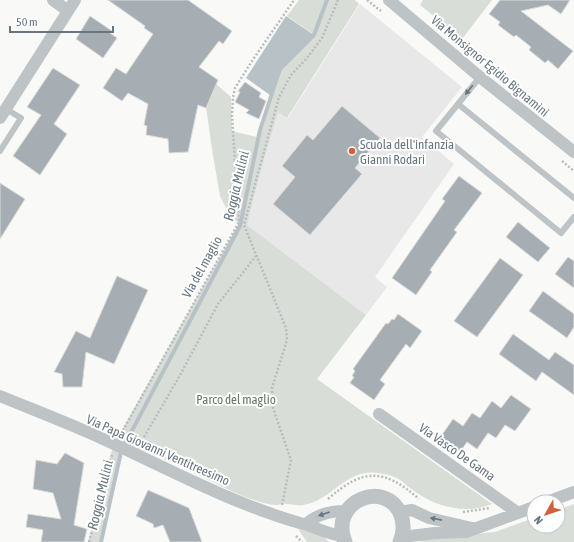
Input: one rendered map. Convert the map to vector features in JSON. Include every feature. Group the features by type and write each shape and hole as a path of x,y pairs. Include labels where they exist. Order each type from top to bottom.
{"street":[{"path":"53,0 67,10"},
{"path":"3,114 67,10 75,0"},
{"name":"Via Monsignor Egidio Bignamini","path":"389,0 403,4 480,77 574,152"},
{"name":"Via Papa Giovanni Ventitreesimo","path":"0,396 115,445 216,492 261,510 306,524 344,540"},
{"name":"Via Vasco De Gama","path":"379,414 518,513"},
{"path":"344,540 342,520 346,510 353,503 362,498 373,496 383,498 392,503 399,512 403,522 401,540 435,533 466,532 526,510"},
{"path":"306,524 314,518 329,511 346,510"},
{"path":"399,512 412,510 429,518 473,529"}],"lane":[{"path":"480,77 436,131 561,233 574,217"},
{"path":"458,104 574,198"},
{"path":"0,151 21,118 3,114"}],"path":[{"path":"244,225 239,222 232,116 235,88 294,0"},
{"path":"282,506 291,460 273,408 272,388 287,340 286,328 244,225 279,97 291,75 322,38 338,0"},
{"name":"Via del maglio","path":"89,542 115,445 239,222"},
{"path":"136,449 179,377 218,304 256,256"}],"shaded area":[{"name":"Scuola dell'infanzia Gianni Rodari","path":"360,4 462,87 422,137 454,164 375,277 387,287 366,315 247,225 278,111 288,118"},
{"path":"286,16 314,35 280,69 270,95 246,78"}],"green space":[{"name":"Parco del maglio","path":"299,0 355,0 359,4 287,118 278,112 260,173 247,225 366,315 317,379 492,504 473,509 444,506 417,493 397,478 378,473 367,473 357,475 322,498 313,502 303,505 276,505 253,500 168,461 116,440 239,223 233,219 228,212 220,196 206,107 216,84 231,97 232,131 257,137 280,69 315,35 287,16"},
{"path":"423,0 492,0 462,39 420,5"},
{"path":"112,450 121,452 101,542 88,542"},
{"path":"574,504 574,542 420,542 422,539 495,532 526,521 526,534 566,534 566,507"},
{"path":"298,529 322,535 329,542 307,542"}],"building":[{"path":"108,0 188,0 232,31 223,44 219,41 199,67 218,80 206,108 198,105 188,152 169,153 168,139 146,135 147,126 144,125 148,104 128,93 122,101 103,88 116,68 126,74 153,34 144,28 145,26"},
{"path":"500,0 570,0 561,14 548,5 521,11 573,51 558,69 548,60 545,63 529,50 531,47 516,35 514,37 498,25 500,22 489,14"},
{"path":"90,16 112,31 110,33 117,38 103,58 76,39"},
{"path":"53,68 80,85 54,124 67,134 40,175 13,156 41,115 27,107"},
{"path":"245,82 261,93 259,97 266,101 259,119 246,113 249,110 235,102 240,92 238,91"},
{"path":"342,106 380,138 355,168 362,174 310,235 273,204 295,177 282,166 307,135 313,140"},
{"path":"459,176 482,193 454,230 457,232 430,270 432,272 416,295 392,278 445,201 442,199"},
{"path":"0,183 25,199 0,239"},
{"path":"518,222 550,248 538,262 506,237"},
{"path":"568,257 574,261 574,288 555,274"},
{"path":"500,258 523,275 477,337 454,321"},
{"path":"117,276 148,290 114,364 86,352 82,387 63,387 62,374 54,372 76,331 90,338"},
{"path":"543,291 574,314 574,327 567,338 529,311"},
{"path":"398,314 422,331 410,348 406,344 380,380 385,384 374,400 350,383 354,377 352,376 355,371 353,369 386,323 388,324 392,319 394,320"},
{"path":"513,334 549,360 555,352 574,365 574,395 542,372 536,381 499,354"},
{"path":"511,395 531,409 515,431 505,425 496,438 488,433 477,449 467,442 457,456 437,442 453,419 463,426 472,413 480,418 492,401 501,408"},
{"path":"65,453 84,463 74,525 87,529 84,542 41,542 43,530 26,527 28,514 61,519 53,493 33,489 36,460 57,464"},
{"path":"148,490 189,508 202,542 170,542 163,525 154,528 153,524 136,516"}],"waterway":[{"name":"Roggia Mulini","path":"126,442 240,226 260,130 280,69 314,35 327,0"},
{"name":"Roggia Mulini","path":"101,542 121,452"}],"place":[{"name":"Scuola dell'infanzia Gianni Rodari","path":"352,151"}]}
